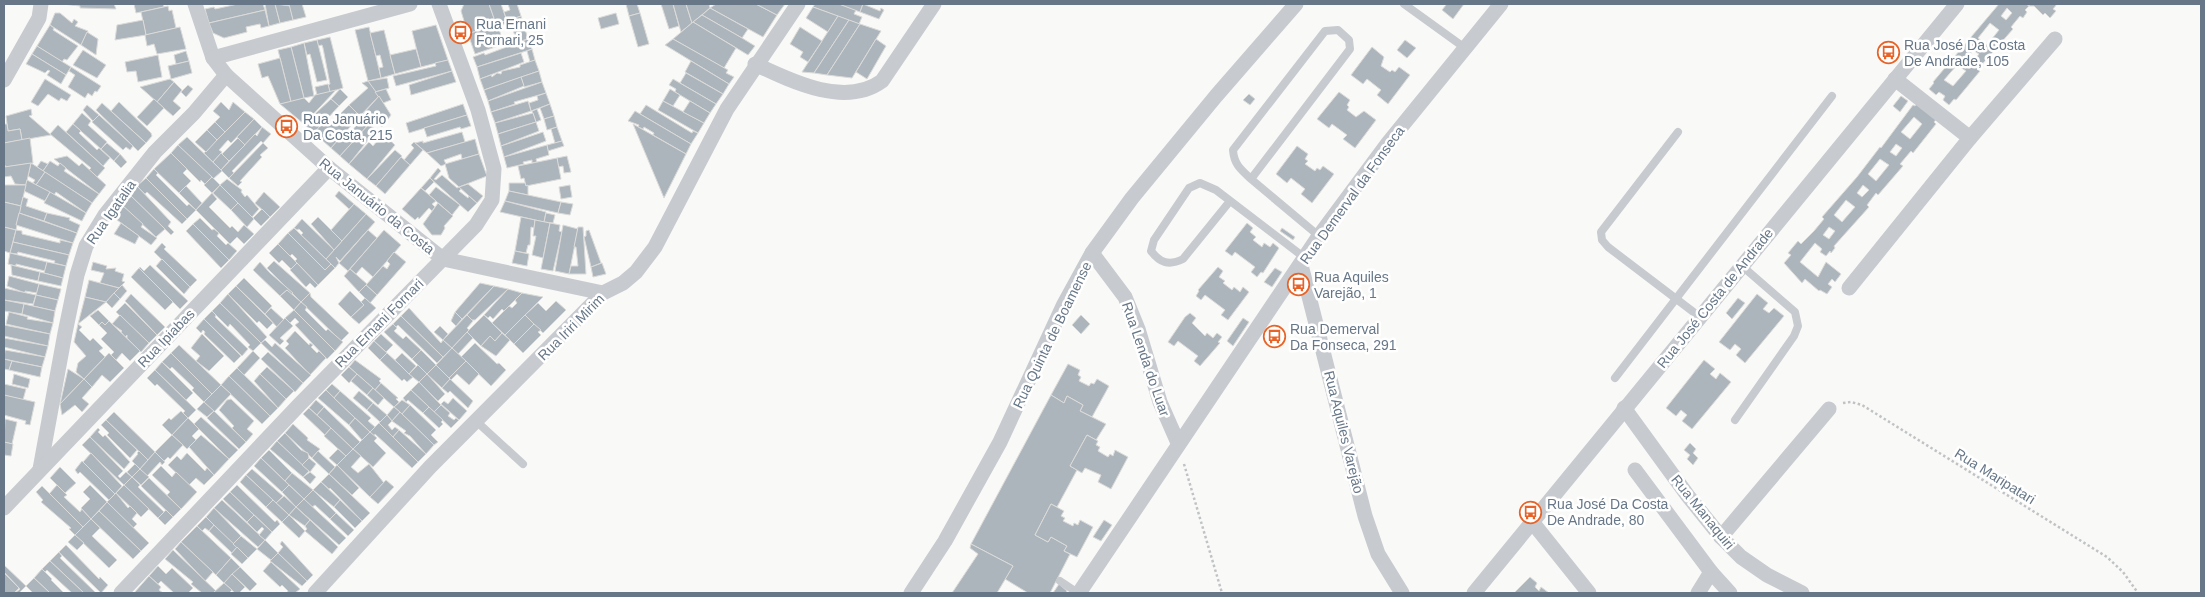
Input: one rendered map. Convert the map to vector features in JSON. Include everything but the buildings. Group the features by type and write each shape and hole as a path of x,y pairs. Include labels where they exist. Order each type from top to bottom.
{"street":[{"path":"4,80 39,18 41,4"},
{"name":"Rua Januário da Costa","path":"195,4 213,58 226,75 330,168 443,259 603,293"},
{"path":"213,58 410,4"},
{"name":"Rua Ernani Fornari","path":"121,593 299,405 476,225 492,200 495,184 494,169 478,110 439,4"},
{"name":"Rua Iriri Mirim","path":"315,593 430,467 603,293 623,283 636,272 654,248 699,159 755,64 798,4"},
{"path":"755,64 788,80 812,88 844,92 871,89 886,75 934,4"},
{"name":"Rua Quinta de Boamense","path":"911,593 945,541 1000,442 1064,304 1092,253 1138,190 1296,4"},
{"name":"Rua Demerval da Fonseca","path":"1079,593 1178,443 1319,236 1388,143 1502,4"},
{"name":"Rua José Costa de Andrade","path":"1474,593 1956,4"},
{"path":"1849,288 1970,138 2055,39"},
{"name":"Rua Igatalia","path":"40,469 65,333 77,275 86,246 105,215 155,152 194,113 226,75"},
{"path":"1894,79 1970,138"},
{"name":"Rua Ipiabas","path":"4,508 330,168"},
{"name":"Rua Lenda do Luar","path":"1092,253 1125,297 1138,329 1160,402 1178,443"},
{"name":"Rua Aquiles Varejão","path":"1303,262 1365,516 1378,554 1402,593"},
{"name":"Rua Manaquiri","path":"1624,408 1688,496 1721,537 1741,557 1768,575 1802,593"},
{"path":"1721,537 1829,409"},
{"path":"1635,470 1711,572 1730,593"},
{"path":"1533,523 1589,593"},
{"path":"1698,593 1711,572"}],"lane":[{"path":"1404,4 1466,48"},
{"path":"1251,179 1350,49 1349,40 1338,30 1325,31 1233,150 1237,167 1251,179 1319,236"},
{"path":"1615,378 1832,96"},
{"path":"1678,132 1601,232 1602,240 1608,247 1700,317"},
{"path":"1230,201 1183,259 1175,263 1165,263 1151,251 1154,240 1188,188 1200,183 1216,190 1230,201 1303,262"},
{"path":"1735,420 1794,336 1798,326 1795,312 1742,266"},
{"path":"476,421 523,464"},
{"path":"1060,581 1079,593"}],"path":[{"name":"Rua Maripatari","path":"1829,409 1840,403 1852,402 1862,405 2106,557 2124,572 2138,593"},
{"path":"1178,443 1222,593"}],"place":[{"name":"Rua Ernani Fornari, 25","path":"460,32"},
{"name":"Rua José Da Costa De Andrade, 105","path":"1888,53"},
{"name":"Rua Januário Da Costa, 215","path":"287,127"},
{"name":"Rua Aquiles Varejão, 1","path":"1298,285"},
{"name":"Rua Demerval Da Fonseca, 291","path":"1274,337"},
{"name":"Rua José Da Costa De Andrade, 80","path":"1531,512"}]}
